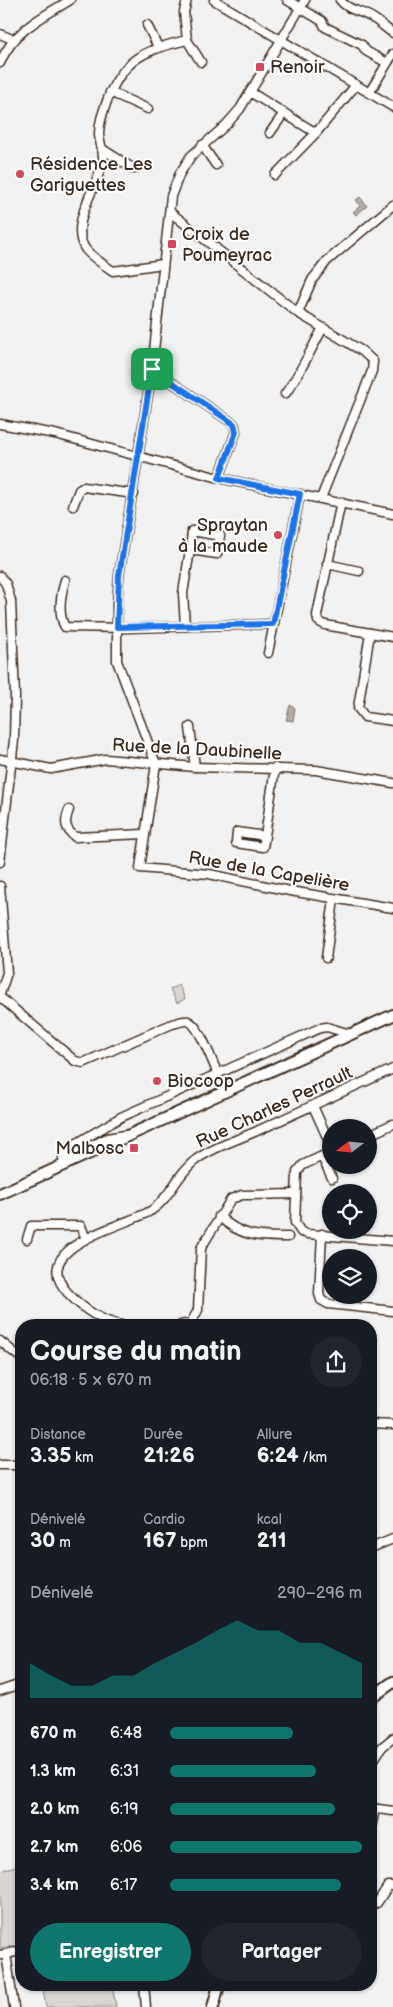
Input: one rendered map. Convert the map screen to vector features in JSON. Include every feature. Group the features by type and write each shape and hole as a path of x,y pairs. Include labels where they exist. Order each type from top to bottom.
{"main road":[{"path":"0,1194 61,1163 129,1135 393,1015"},
{"path":"0,1200 393,1022"},
{"path":"377,1694 393,1682"},
{"path":"213,2007 218,1991"}],"street":[{"path":"0,62 12,39 70,0"},
{"path":"186,0 184,12 187,40 201,62"},
{"path":"214,0 393,107"},
{"path":"286,0 322,21 325,27 355,41 366,51 387,64"},
{"path":"69,810 65,824 74,837 145,834 156,764 117,661 119,576 134,494 152,369 172,196 180,173 191,156 234,117 305,0"},
{"path":"340,0 355,11 362,12 377,20 380,26 393,33"},
{"path":"147,25 158,47"},
{"path":"0,34 12,39"},
{"path":"163,264 113,271 83,246 81,222 103,160 99,135 101,116 120,73 136,59 158,47 187,40"},
{"path":"369,93 393,54"},
{"path":"275,176 316,133 356,84"},
{"path":"110,92 148,109"},
{"path":"250,92 316,133"},
{"path":"270,133 284,113"},
{"path":"202,145 216,165"},
{"path":"102,149 134,169"},
{"path":"298,313 312,280 327,261 393,205"},
{"path":"170,212 298,313 362,352 373,361 372,371 321,498"},
{"path":"285,394 294,384 298,371 323,328"},
{"path":"152,369 234,424 236,432 219,478"},
{"path":"0,424 55,434 219,478 393,514"},
{"path":"73,506 79,490 84,487 134,494"},
{"path":"268,653 300,494"},
{"path":"341,502 327,564 318,621 325,625 393,638"},
{"path":"185,626 183,593 190,550"},
{"path":"327,564 359,570"},
{"path":"0,576 6,584 11,601 15,696 12,761 0,862"},
{"path":"66,580 61,593 61,620 65,626 273,624"},
{"path":"370,633 358,708 364,717 393,721"},
{"path":"190,727 195,767"},
{"name":"Rue de la Daubinelle","path":"0,759 51,769 106,758 195,767 316,770 393,783"},
{"path":"265,836 275,768"},
{"name":"Rue de la Capelière","path":"145,834 140,868 209,874 334,899 393,908"},
{"path":"0,886 6,955 6,973 0,996 75,1061 83,1063 172,1024 189,1021 196,1027 218,1074"},
{"path":"326,958 334,899"},
{"path":"61,1163 69,1148 121,1117 320,1028 327,1027 350,1034"},
{"name":"Rue Charles Perrault","path":"103,1319 90,1312 73,1298 60,1279 59,1267 63,1255 76,1244 154,1209 196,1159 393,1068"},
{"path":"313,1106 322,1126"},
{"path":"378,1131 393,1124"},
{"path":"107,1138 110,1125"},
{"path":"61,1163 107,1138 129,1135"},
{"path":"322,1156 303,1165 297,1172 296,1194 297,1228 308,1234 322,1234 319,1294 321,1300 328,1304 393,1311"},
{"path":"330,1174 332,1178"},
{"path":"193,1319 198,1310 201,1248 231,1199 242,1195 296,1194"},
{"path":"219,1216 238,1232 253,1237 288,1237"},
{"path":"27,1240 31,1226 81,1226 86,1239"},
{"path":"373,1239 393,1241"},
{"path":"0,1340 15,1353"},
{"path":"377,1424 393,1425"},
{"path":"0,1465 15,1465"},
{"path":"377,1546 393,1539"},
{"path":"0,1691 15,1686"},
{"path":"377,1755 382,1747 393,1738"},
{"path":"377,1809 393,1811"},
{"path":"377,1903 388,1886 393,1886"},
{"path":"3,1955 14,2007"},
{"path":"145,1991 146,2007"}],"shaded area":[{"path":"360,197 367,206 356,215 353,212 360,206 356,200"},
{"path":"290,705 295,708 293,721 286,720"},
{"path":"179,985 185,999 177,1003 170,989"},
{"path":"15,1866 15,1946 0,1948 0,1870"},
{"path":"43,1991 113,1991 116,2007 46,2007"}],"place":[{"name":"Renoir","path":"260,67"},
{"name":"Résidence Les Gariguettes","path":"20,174"},
{"name":"Croix de Poumeyrac","path":"172,244"},
{"name":"Spraytan à la maude","path":"278,535"},
{"name":"Biocoop","path":"157,1081"},
{"name":"Malbosc","path":"134,1148"}],"route":[{"path":"152,369 234,424 236,432 219,478 300,494 273,624 117,627 119,576 134,494 152,369"}]}
